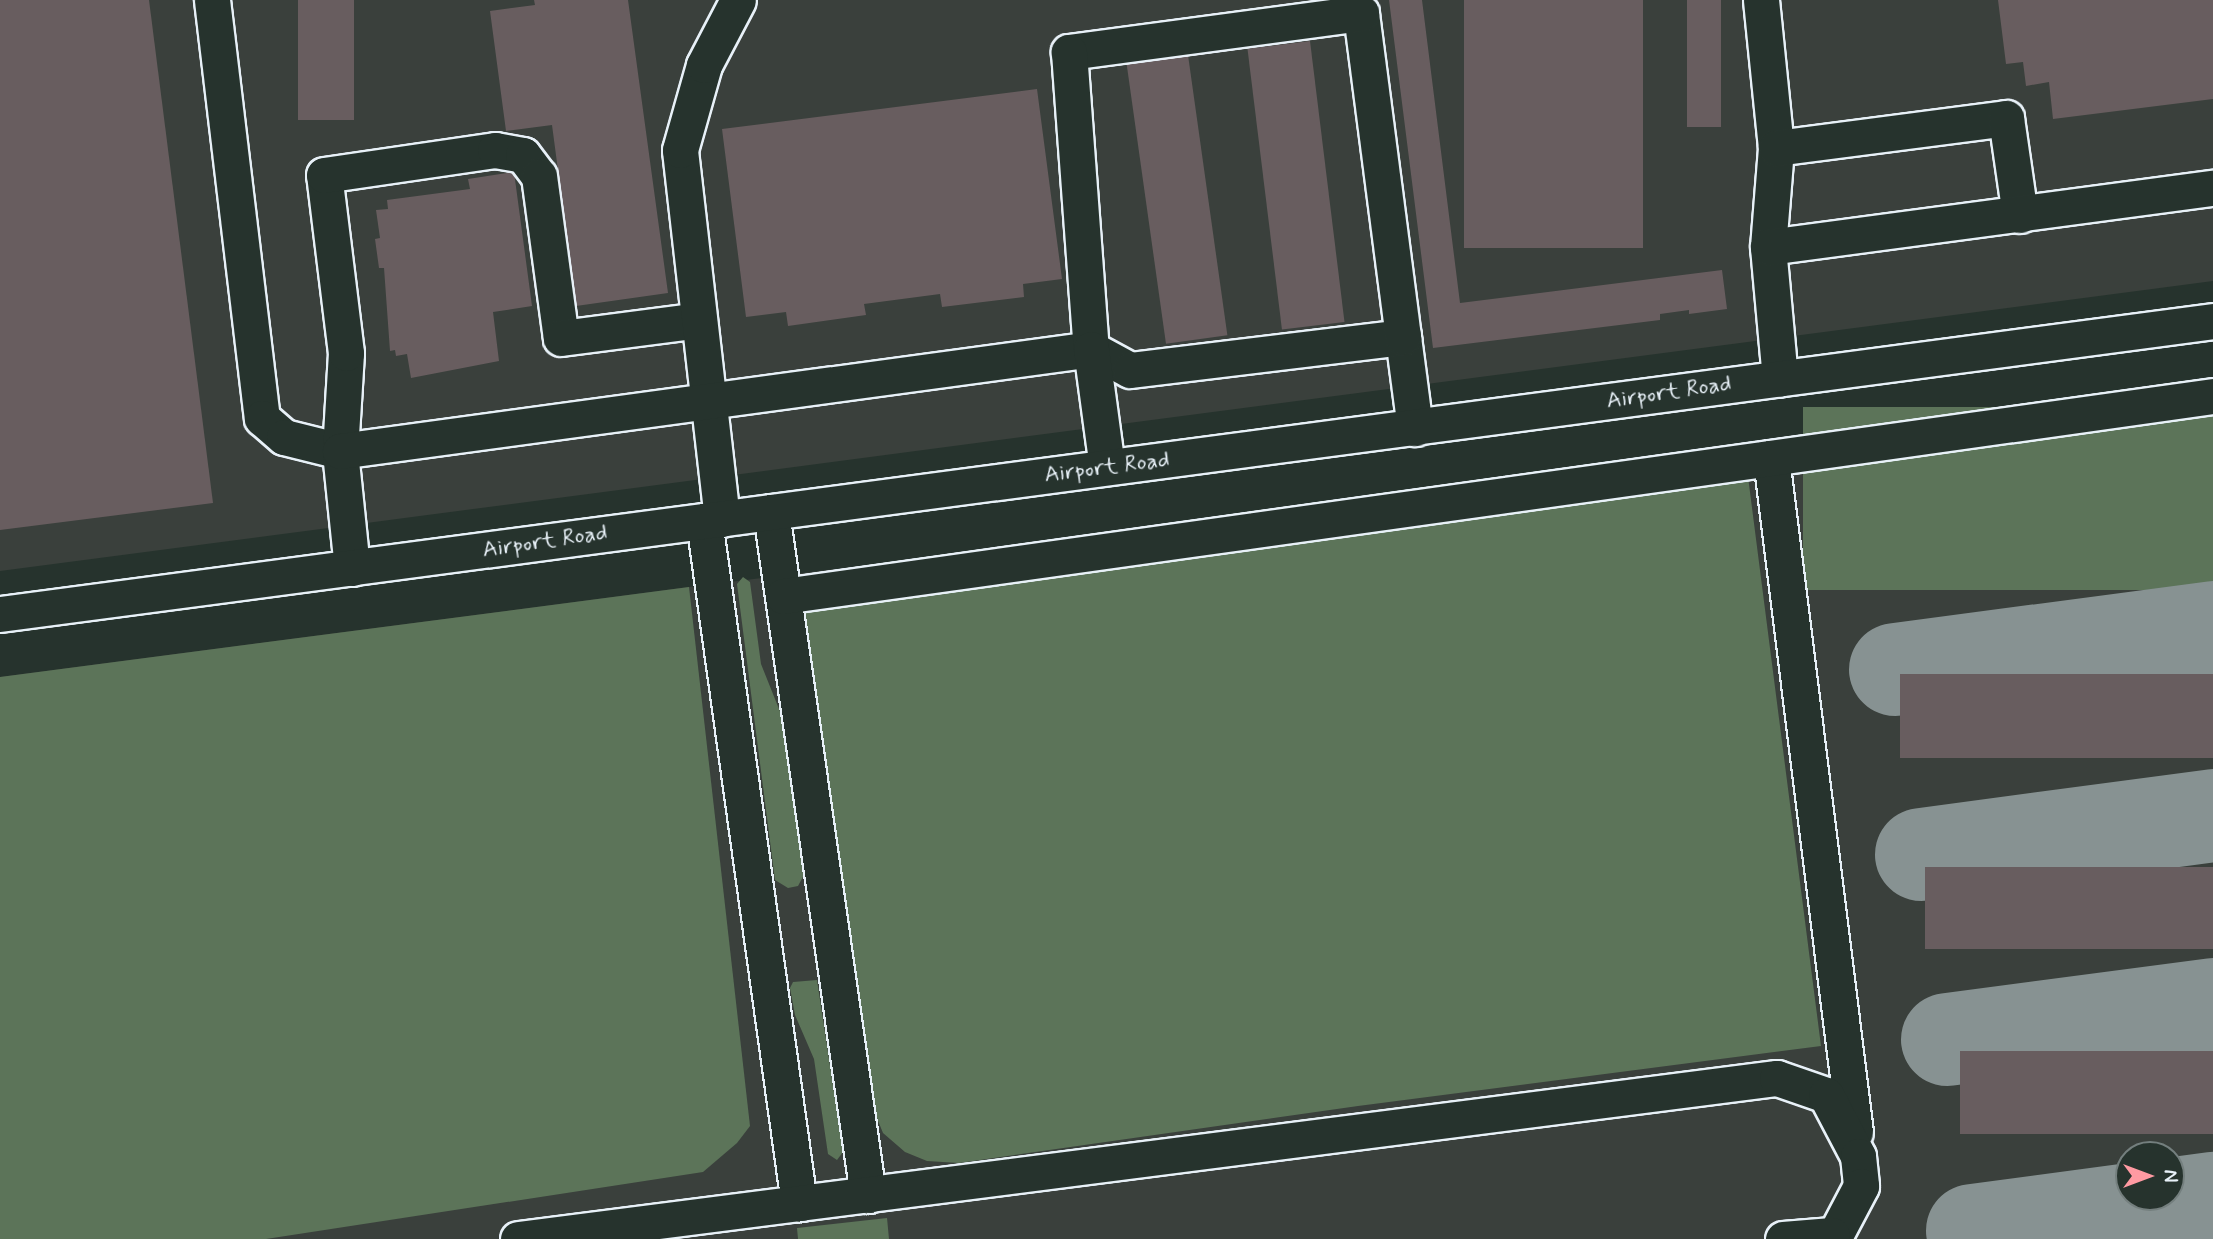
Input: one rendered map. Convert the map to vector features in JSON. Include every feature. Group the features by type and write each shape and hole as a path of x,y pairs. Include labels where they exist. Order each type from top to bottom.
{"street":[{"path":"212,0 262,418 284,437 340,451 1091,349 1130,370 1403,337"},
{"path":"738,0 704,65 680,150 708,401 713,520 799,1203"},
{"path":"1761,0 1776,148 1768,247 1780,378"},
{"path":"1107,467 1091,349 1069,52 1361,13 1415,428"},
{"path":"1776,148 2006,118 2020,215"},
{"path":"352,568 340,451 346,353 324,175 495,150 523,155 539,176 561,338 699,320"},
{"path":"1768,247 2213,188"},
{"name":"Airport Road","path":"0,614 2213,321"},
{"path":"783,596 2213,396"},
{"path":"1771,458 1861,1186 1833,1237 1783,1239"},
{"path":"771,512 868,1195"},
{"path":"518,1239 1777,1078 1826,1095 1858,1156"}],"shaded area":[{"path":"0,0 2213,0 2213,281 0,571"},
{"path":"2213,400 2213,1239 0,1239 0,677 689,587"}],"green space":[{"path":"1803,407 2213,407 2213,590 1803,590"},
{"path":"1746,461 1821,1046 1358,1106 959,1163 927,1161 905,1152 883,1133 872,1106 798,629 803,595"},
{"path":"743,577 750,582 761,664 785,724 805,873 798,886 788,888 775,880 737,584"},
{"path":"689,587 750,1126 737,1143 703,1172 266,1239 0,1239 0,677"},
{"path":"817,980 843,1152 837,1160 828,1154 814,1059 795,1015 790,988 793,982"},
{"path":"887,1218 889,1239 798,1239 797,1228"}],"building":[{"path":"0,0 149,0 213,503 0,530"},
{"path":"298,0 354,0 354,120 298,120"},
{"path":"534,0 628,0 668,293 576,306 552,125 506,131 490,11 535,5"},
{"path":"1389,0 1422,0 1460,303 1722,270 1727,309 1689,314 1689,310 1660,314 1660,320 1433,348"},
{"path":"1464,0 1643,0 1643,248 1464,248"},
{"path":"1687,0 1721,0 1721,127 1687,127"},
{"path":"1998,0 2213,0 2213,99 2053,119 2049,82 2026,86 2023,62 2006,64"},
{"path":"1310,41 1344,322 1282,330 1247,49"},
{"path":"1188,55 1227,335 1166,344 1127,64"},
{"path":"1037,89 1062,279 1023,284 1024,297 942,307 940,294 864,304 866,315 788,326 786,312 746,317 722,129"},
{"path":"514,172 532,306 493,312 499,361 411,378 407,354 396,356 395,350 390,351 384,268 379,268 375,239 380,238 376,210 388,209 387,200 470,189 468,179"},
{"path":"1900,674 2213,674 2213,758 1900,758"},
{"path":"1925,867 2213,867 2213,949 1925,949"},
{"path":"1960,1051 2213,1051 2213,1134 1960,1134"}],"taxiway":[{"path":"1895,669 2213,627"},
{"path":"1921,854 2213,815"},
{"path":"1947,1039 2213,1004"},
{"path":"1972,1230 2213,1198"}]}
